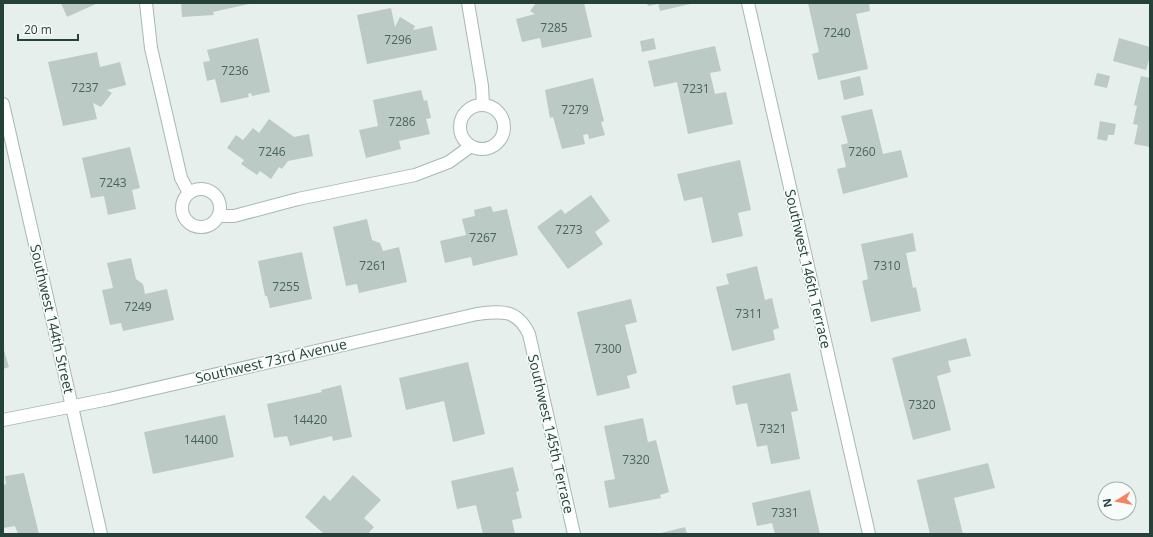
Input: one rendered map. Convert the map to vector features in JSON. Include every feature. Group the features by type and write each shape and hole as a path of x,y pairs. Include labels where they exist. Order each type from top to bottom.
{"street":[{"path":"146,3 151,48 181,178 189,193"},
{"path":"468,3 482,86 483,104"},
{"name":"Southwest 146th Terrace","path":"748,3 869,534"},
{"name":"Southwest 144th Street","path":"3,104 101,534"},
{"path":"483,104 491,106 497,110 504,122 505,130 498,143 492,147 478,149 471,146 462,135 461,120 469,108 483,104"},
{"path":"219,216 234,216 298,198 404,178 449,162 471,146"},
{"path":"201,189 213,193 220,204 219,216 216,222 205,228 192,226 187,222 182,210 182,204 189,193 201,189"},
{"name":"Southwest 73rd Avenue","path":"3,420 72,405 109,399 477,314 496,312 509,313 525,325 529,334"},
{"name":"Southwest 145th Terrace","path":"529,334 574,534"}],"building":[{"path":"61,3 98,3 67,17"},
{"path":"181,3 249,4 213,12 214,15 182,17"},
{"path":"536,3 584,3 592,37 542,48 540,38 522,42 516,19 535,14 530,11"},
{"path":"647,3 658,3 658,4 648,6"},
{"path":"658,3 690,3 690,4 660,11"},
{"path":"808,3 869,3 870,11 856,14 868,69 818,80 812,54 819,52"},
{"path":"391,8 395,27 400,17 415,26 413,30 432,26 437,50 367,64 357,15"},
{"path":"258,38 270,92 252,96 251,93 248,94 249,97 221,103 215,79 207,81 203,62 210,61 207,50"},
{"path":"654,38 656,49 642,52 640,41"},
{"path":"1119,38 1150,47 1150,57 1146,70 1113,61"},
{"path":"715,46 721,71 710,73 715,94 726,92 733,124 688,134 677,82 654,87 648,61"},
{"path":"97,52 100,67 120,62 126,85 107,90 112,93 101,107 93,103 97,119 63,126 48,62"},
{"path":"1097,73 1110,76 1107,88 1094,85"},
{"path":"860,76 864,95 844,100 840,81"},
{"path":"1141,76 1150,78 1150,147 1134,144 1138,125 1133,124 1137,106 1134,105"},
{"path":"593,78 604,121 601,122 605,135 589,139 588,134 583,135 585,144 562,149 553,117 550,118 545,90"},
{"path":"421,90 424,101 427,100 431,118 426,119 430,134 399,141 401,149 366,158 359,130 378,126 373,100"},
{"path":"872,109 883,154 901,150 908,177 843,194 837,169 846,167 841,145 848,143 841,116"},
{"path":"269,119 294,137 309,134 313,156 288,161 282,169 279,167 271,179 260,171 257,175 241,164 244,160 227,148 236,135 243,140 253,128 259,133"},
{"path":"1100,121 1116,124 1114,135 1108,135 1107,141 1097,139"},
{"path":"130,147 140,188 132,190 136,209 108,215 104,196 91,198 82,158"},
{"path":"740,160 751,210 738,213 743,236 712,243 702,197 684,201 677,174"},
{"path":"591,195 610,221 595,232 603,244 568,269 537,227 561,209 565,214"},
{"path":"491,206 493,212 507,209 518,255 473,266 471,257 445,263 440,241 466,235 462,219 475,216 474,210"},
{"path":"367,219 372,240 380,243 383,251 399,247 407,282 359,293 357,284 346,286 333,227"},
{"path":"913,233 916,251 906,253 913,288 916,287 921,311 871,322 862,281 868,279 861,244"},
{"path":"302,252 312,299 270,308 267,296 265,296 258,261"},
{"path":"131,258 136,279 143,284 145,294 167,289 174,320 123,331 121,323 110,325 102,290 113,288 107,263"},
{"path":"757,266 765,300 772,298 779,328 773,330 775,340 732,351 716,287 729,284 726,274"},
{"path":"631,299 637,322 625,325 637,373 627,376 630,388 597,396 577,312"},
{"path":"966,338 971,356 948,361 951,372 937,376 951,430 913,440 892,358"},
{"path":"3,347 9,367 3,369"},
{"path":"468,362 485,434 453,442 444,401 406,410 399,378"},
{"path":"790,373 798,411 791,412 800,459 771,464 767,445 757,447 747,403 736,405 732,386"},
{"path":"341,385 352,437 333,441 332,436 290,446 287,436 274,438 267,404 322,392 321,390"},
{"path":"225,415 234,457 153,474 144,432"},
{"path":"643,418 648,442 656,440 669,492 660,495 661,498 609,508 604,481 615,479 604,426"},
{"path":"988,463 995,488 954,498 963,534 930,534 917,480"},
{"path":"513,467 519,491 516,492 522,518 512,520 515,534 483,534 476,505 457,509 451,481"},
{"path":"24,473 39,534 18,534 15,526 3,528 3,485 6,484 5,476"},
{"path":"353,475 381,500 364,518 374,527 368,534 324,534 305,517 324,495 330,501"},
{"path":"810,490 820,534 775,534 772,523 757,526 752,503"},
{"path":"685,527 687,534 661,534 661,533"}]}
